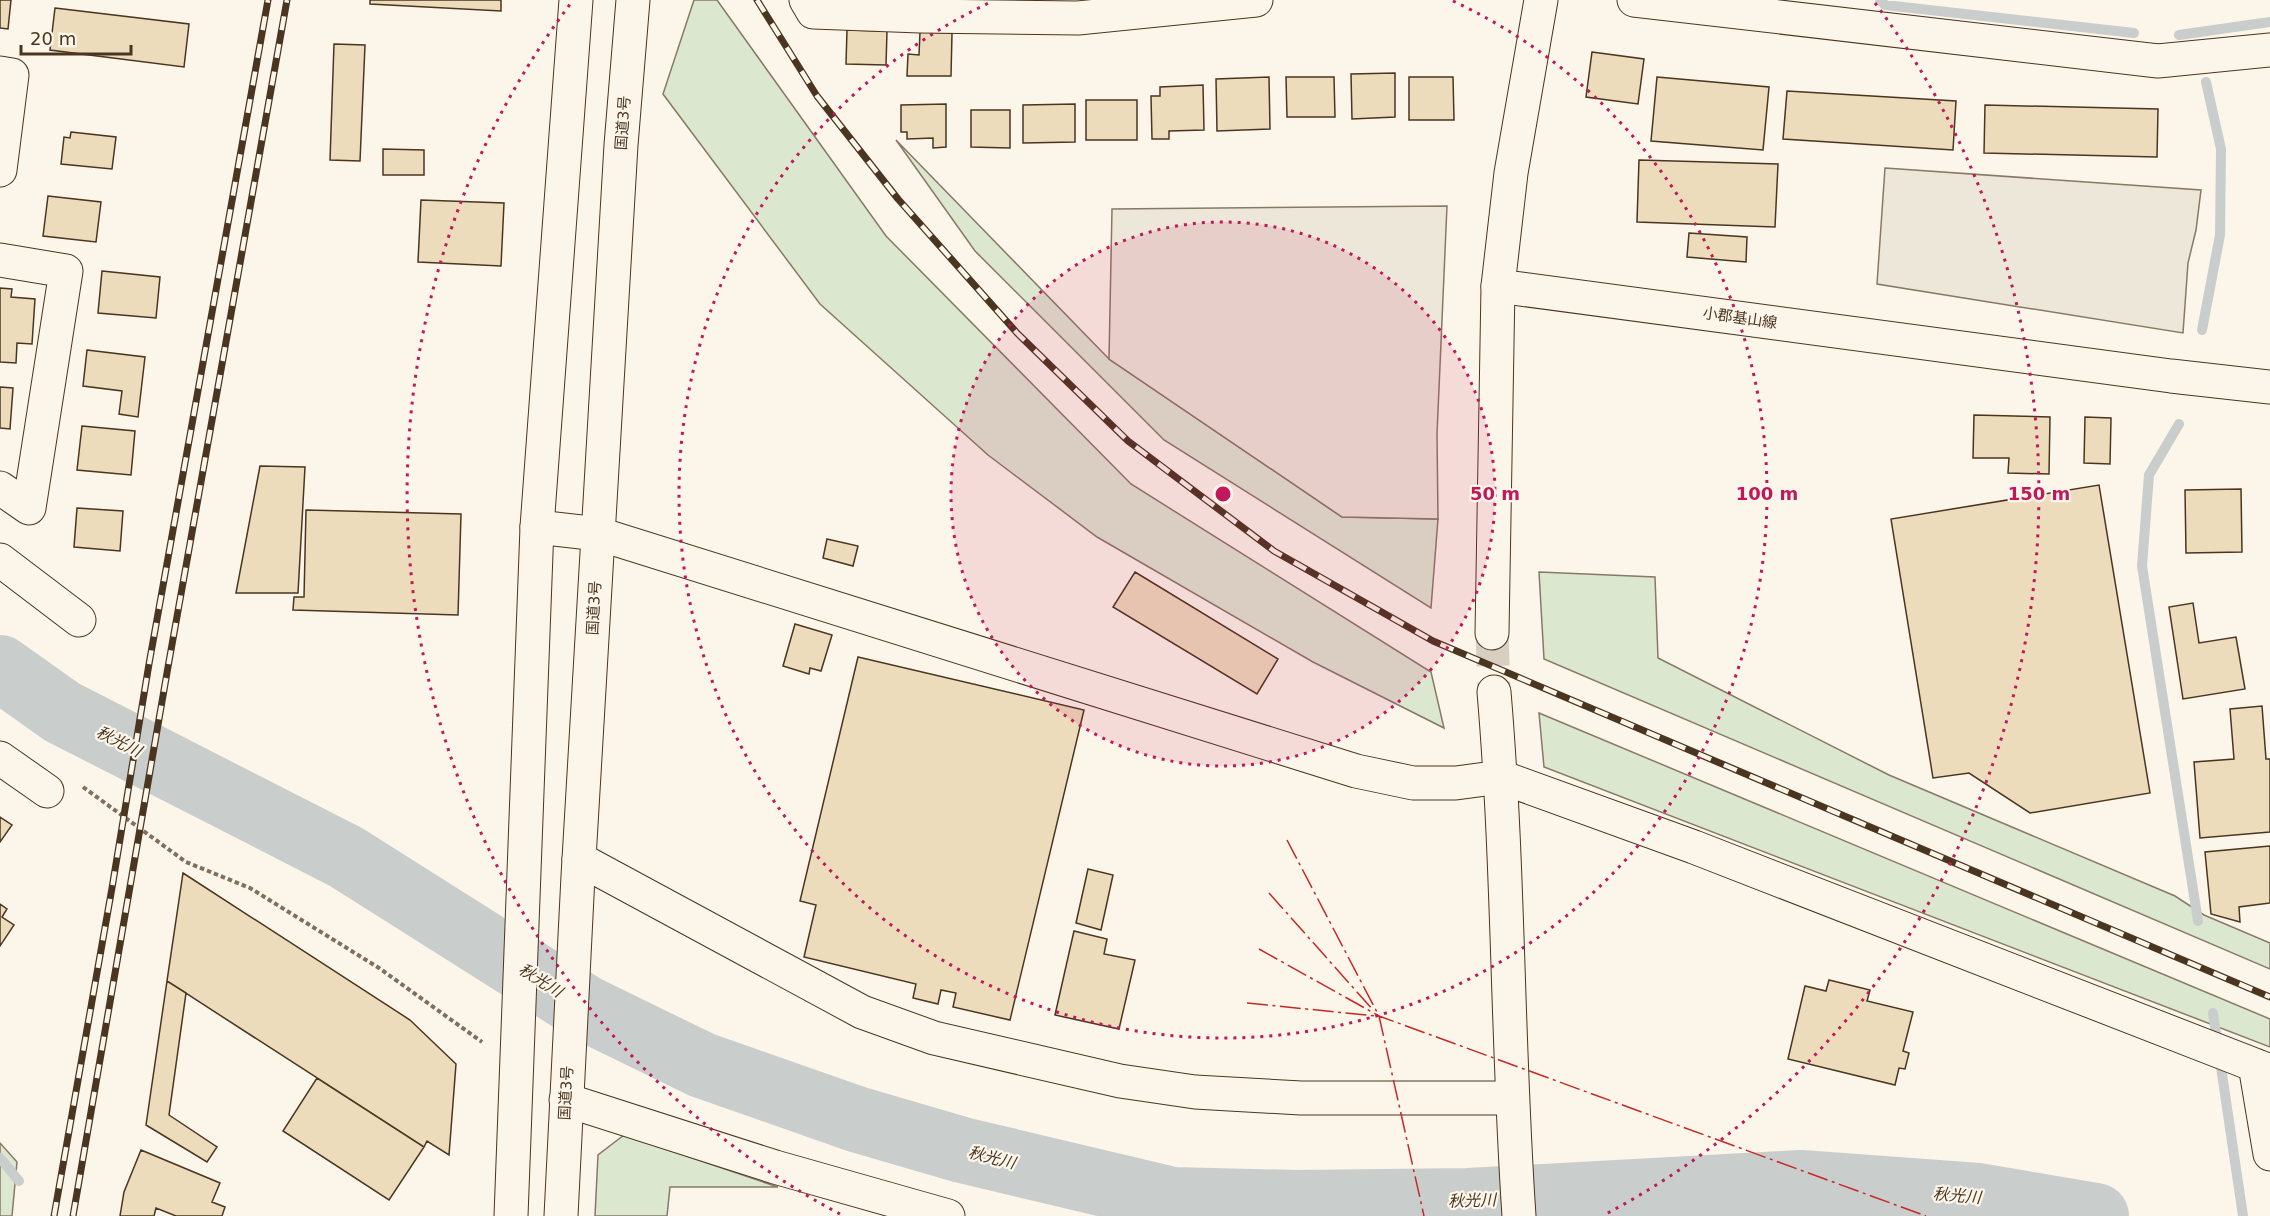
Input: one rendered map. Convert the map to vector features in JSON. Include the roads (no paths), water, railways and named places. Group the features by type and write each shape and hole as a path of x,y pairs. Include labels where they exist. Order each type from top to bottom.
{"main road":[{"path":"511,1216 537,527 576,0"},
{"name":"国道3号","path":"561,1216 566,1090 621,145 633,0"},
{"path":"806,0 813,12 920,16 1256,0"},
{"path":"1492,633 1498,286 1511,173 1541,0"},
{"path":"1634,0 2158,61 2270,50"},
{"path":"0,73 12,75 0,170"},
{"path":"0,260 66,271 28,508 0,488"},
{"name":"小郡基山線","path":"1498,286 2171,376 2270,387"},
{"path":"537,527 599,534 1356,771 1413,783 1456,783 1501,777 1706,852 2263,1068 2270,1154"},
{"path":"0,560 79,620"},
{"path":"1494,692 1501,777 1512,1108 1519,1216"},
{"path":"0,758 47,791"},
{"path":"579,868 862,1012 934,1038 1120,1081 1196,1092 1512,1108"},
{"path":"566,1090 776,1167 948,1216"}],"waterway":[{"path":"1880,0 1885,5 2134,33"},
{"path":"2179,35 2270,22"},
{"path":"2202,330 2220,235 2221,149 2206,82"},
{"path":"2179,424 2149,475 2142,566 2198,921"},
{"name":"秋光川","path":"0,668 62,712 346,857 585,1008 702,1065 856,1119 962,1150 1173,1200 1297,1203 1468,1201 1801,1183 1978,1196 2096,1216"},
{"path":"2213,1013 2243,1216"},
{"path":"0,1158 19,1181"}],"tunnel":[{"path":"1492,633 1494,692"}],"railway":[{"path":"54,1216 149,664 268,0"},
{"path":"73,1216 287,0"},
{"path":"757,0 817,96 898,199 1017,333 1128,441 1274,551 1433,641 2270,997"}]}
